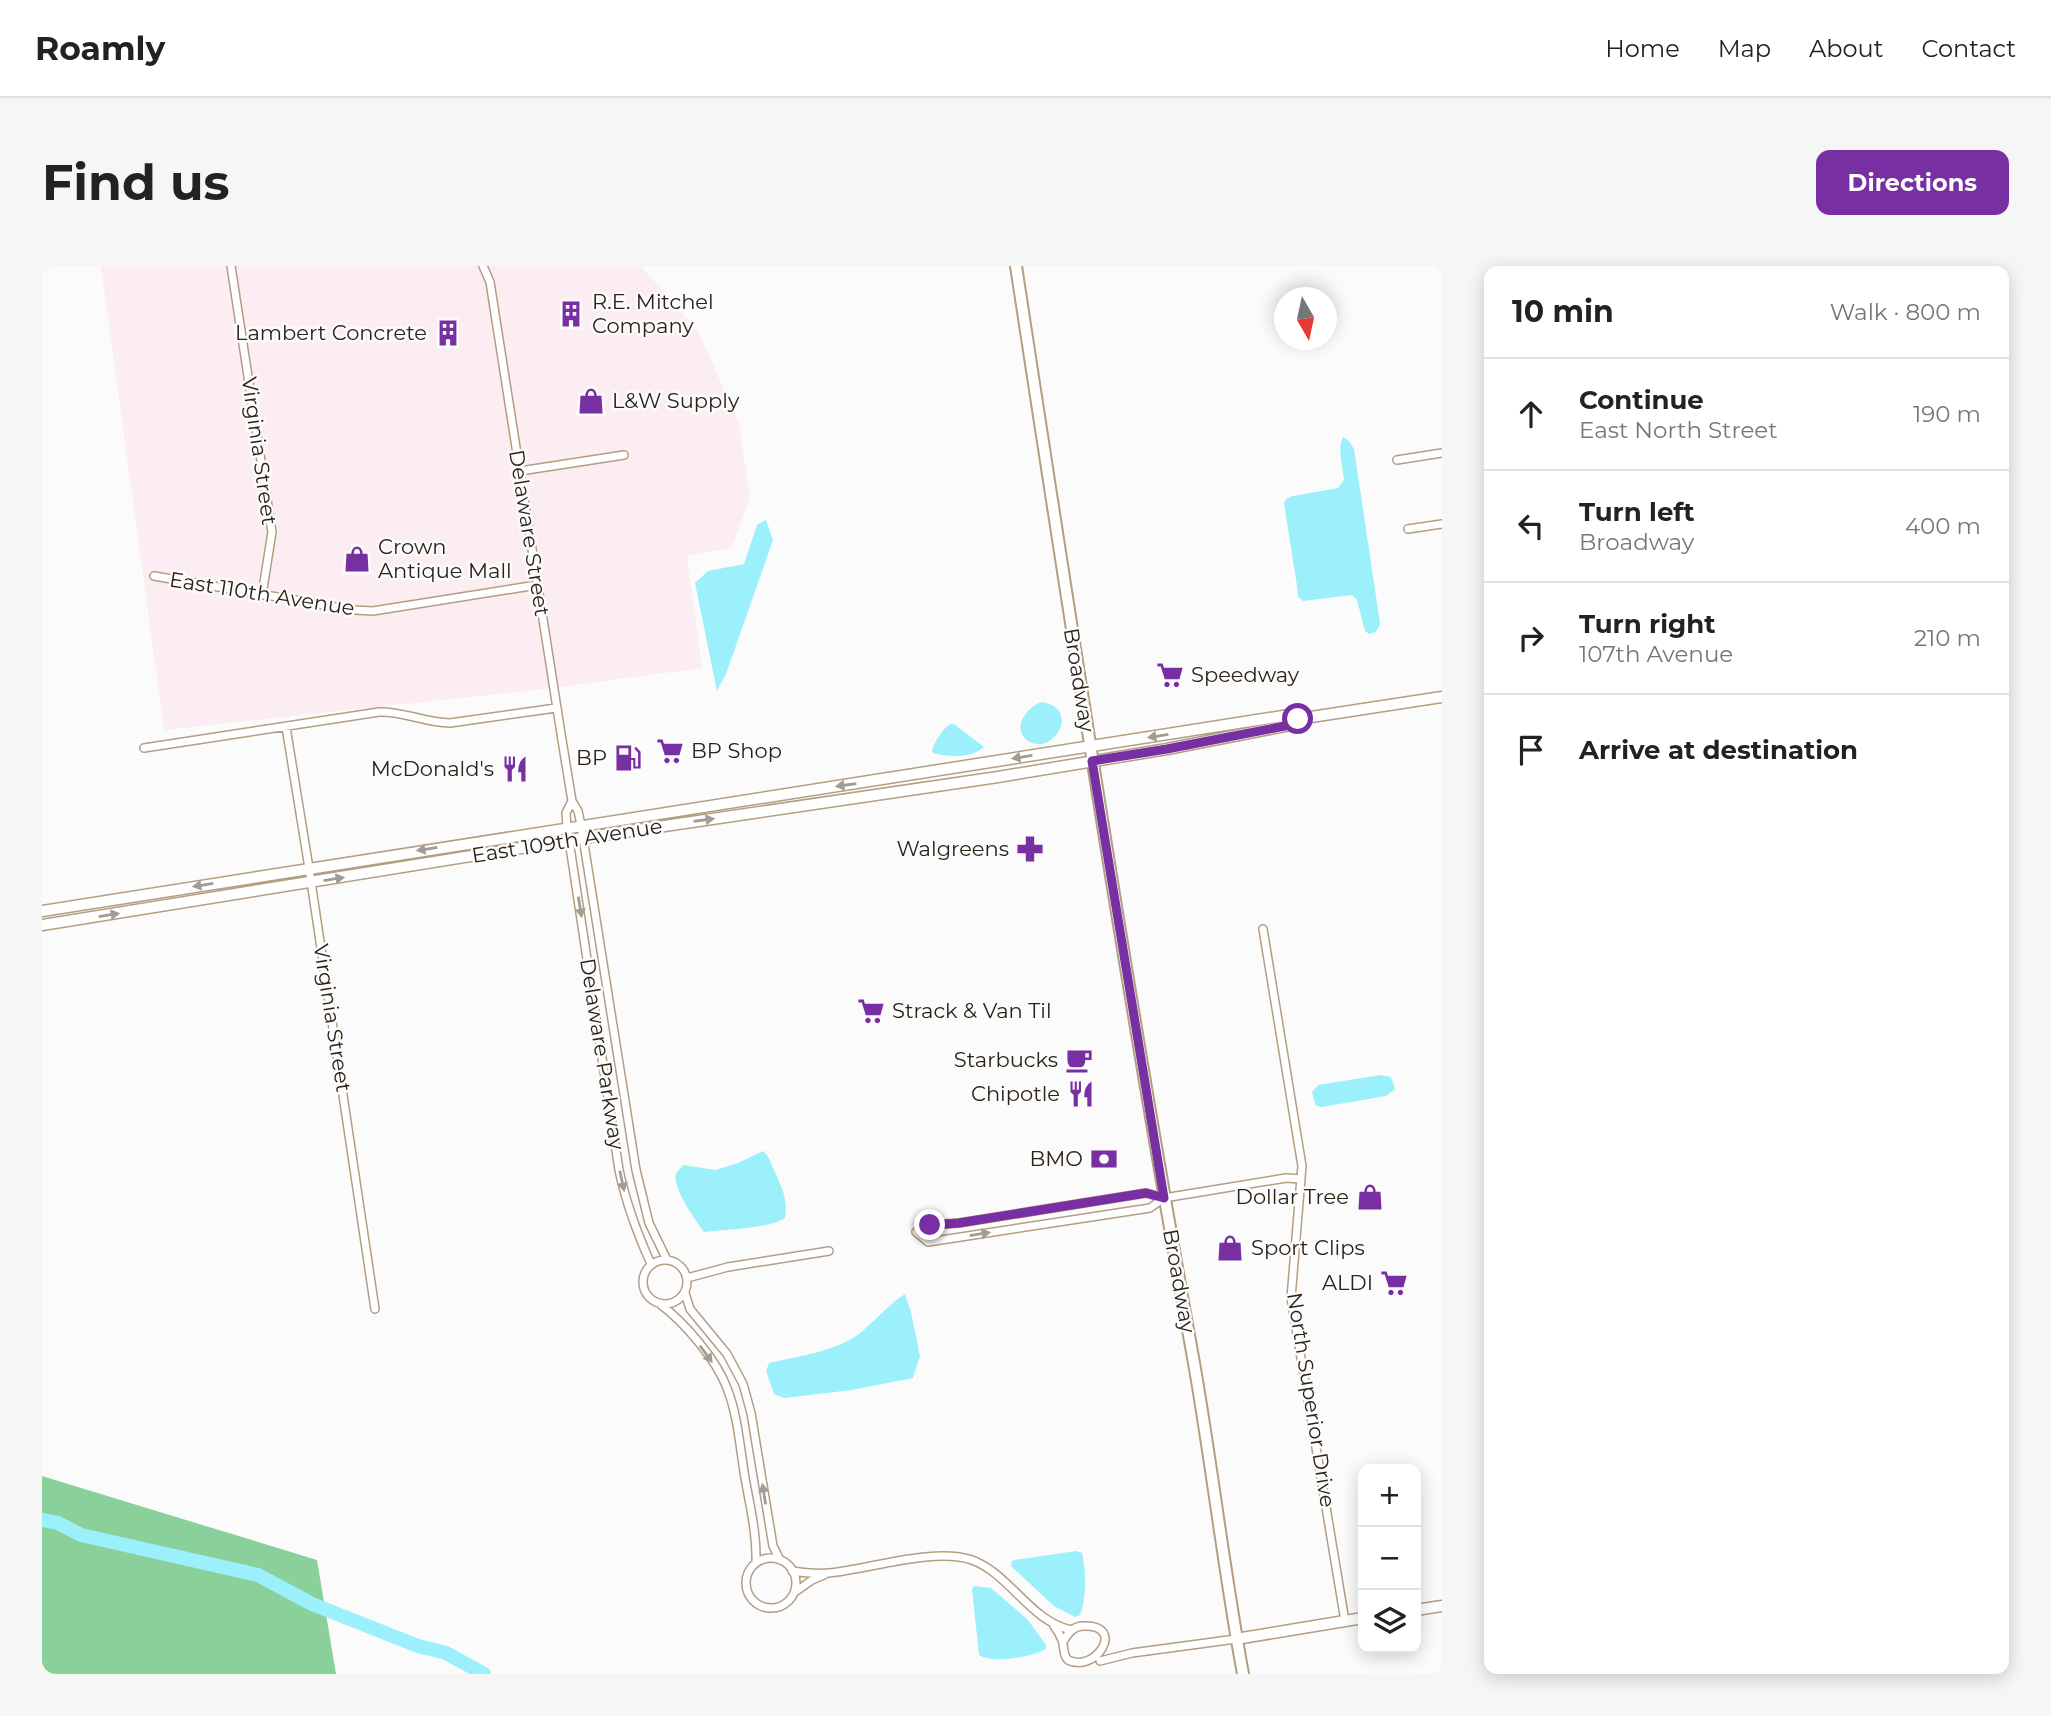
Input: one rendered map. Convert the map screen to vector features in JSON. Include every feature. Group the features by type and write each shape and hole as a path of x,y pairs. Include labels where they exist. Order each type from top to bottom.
{"main road":[{"name":"Broadway","path":"1016,266 1092,761 1194,1364 1243,1674"},
{"path":"1298,719 1442,697"},
{"name":"East 109th Avenue","path":"42,911 1289,715 1298,719 1290,725 1167,749 928,788 569,840 42,925"},
{"path":"1421,1609 1442,1606"},
{"path":"1236,1639 1358,1619"}],"street":[{"name":"Virginia Street","path":"231,266 272,532 262,595"},
{"name":"Delaware Street","path":"483,266 490,282 572,801 578,811 583,838"},
{"path":"1397,460 1442,453"},
{"path":"520,471 624,456"},
{"path":"1408,529 1442,524"},
{"name":"East 110th Avenue","path":"154,576 373,611 537,585"},
{"path":"144,748 379,712 394,712 433,722 450,723 556,708"},
{"name":"Virginia Street","path":"286,727 375,1309"},
{"name":"Delaware Street","path":"569,840 566,813 572,801"},
{"name":"Delaware Parkway","path":"583,838 640,1194 649,1223 667,1260"},
{"name":"Delaware Parkway","path":"569,840 625,1199 651,1264"},
{"name":"North Superior Drive","path":"1263,929 1302,1166 1291,1298 1345,1621"},
{"path":"1164,1198 1150,1208 928,1242 916,1232 930,1225 959,1223 1146,1193 1164,1198 1286,1178 1301,1179"},
{"path":"687,1278 728,1268 829,1251"},
{"path":"756,1563 755,1538 736,1424 726,1386 693,1335 677,1317 648,1297 642,1284 651,1264 667,1260 680,1266 687,1278 685,1293 690,1309 727,1354 743,1384 751,1413 773,1546 780,1560"},
{"path":"660,1304 675,1303 685,1293"},
{"path":"792,1571 828,1573 939,1556 958,1556 974,1561 997,1576 1050,1622 1063,1642 1065,1656 1075,1666 1088,1668 1100,1661 1132,1653 1236,1639"},
{"path":"793,1594 795,1579 792,1571 780,1560 763,1560 750,1570 746,1586 752,1600 766,1608 774,1608 788,1601 812,1580 828,1573"},
{"path":"1050,1622 1071,1630 1091,1627 1102,1635 1105,1644 1104,1655 1100,1661"},
{"path":"1063,1642 1071,1630"},
{"path":"1105,1644 1132,1653"}],"shaded area":[{"path":"101,266 641,266 698,331 739,423 750,497 732,548 687,556 702,668 546,689 164,730"}],"green space":[{"path":"42,1476 317,1560 336,1674 42,1674"}],"water":[{"path":"1343,437 1354,449 1380,623 1376,631 1369,634 1365,631 1357,600 1352,595 1303,601 1298,597 1284,503 1293,496 1338,488 1344,480 1340,452"},
{"path":"766,520 773,540 726,674 717,691 695,583 708,571 744,564 757,525"},
{"path":"1042,702 1054,706 1062,722 1053,738 1036,744 1022,735 1021,723 1027,712"},
{"path":"950,724 954,724 984,747 966,755 933,753 937,739"},
{"path":"1381,1075 1391,1077 1395,1089 1386,1096 1316,1106 1312,1092 1318,1085"},
{"path":"763,1151 784,1194 785,1218 758,1226 704,1232 681,1196 676,1180 677,1172 683,1165 716,1170"},
{"path":"905,1294 920,1356 913,1378 852,1390 784,1398 774,1394 766,1371 769,1363 816,1353 849,1340"},
{"path":"1076,1551 1082,1553 1085,1584 1080,1615 1075,1617 1054,1606 1011,1566 1015,1560"},
{"path":"974,1586 991,1588 1028,1620 1046,1645 1046,1649 1032,1655 1012,1658 993,1659 979,1655 972,1589"}],"waterway":[{"path":"42,1520 58,1523 81,1535 258,1575 312,1604 418,1646 446,1653 484,1674"}],"place":[{"name":"R.E. Mitchel Company","path":"571,314"},
{"name":"Lambert Concrete","path":"448,333"},
{"name":"L&W Supply","path":"591,401"},
{"name":"Crown Antique Mall","path":"357,559"},
{"name":"Speedway","path":"1170,675"},
{"name":"BP Shop","path":"670,751"},
{"name":"BP","path":"628,758"},
{"name":"McDonald's","path":"515,769"},
{"name":"Walgreens","path":"1030,849"},
{"name":"Strack & Van Til","path":"871,1011"},
{"name":"Starbucks","path":"1079,1060"},
{"name":"Chipotle","path":"1081,1094"},
{"name":"BMO","path":"1104,1159"},
{"name":"Dollar Tree","path":"1370,1197"},
{"name":"Sport Clips","path":"1230,1248"},
{"name":"ALDI","path":"1394,1283"}],"route":[{"path":"930,1225 959,1223 1146,1193 1164,1198 1092,761 1290,725 1298,719"}]}
